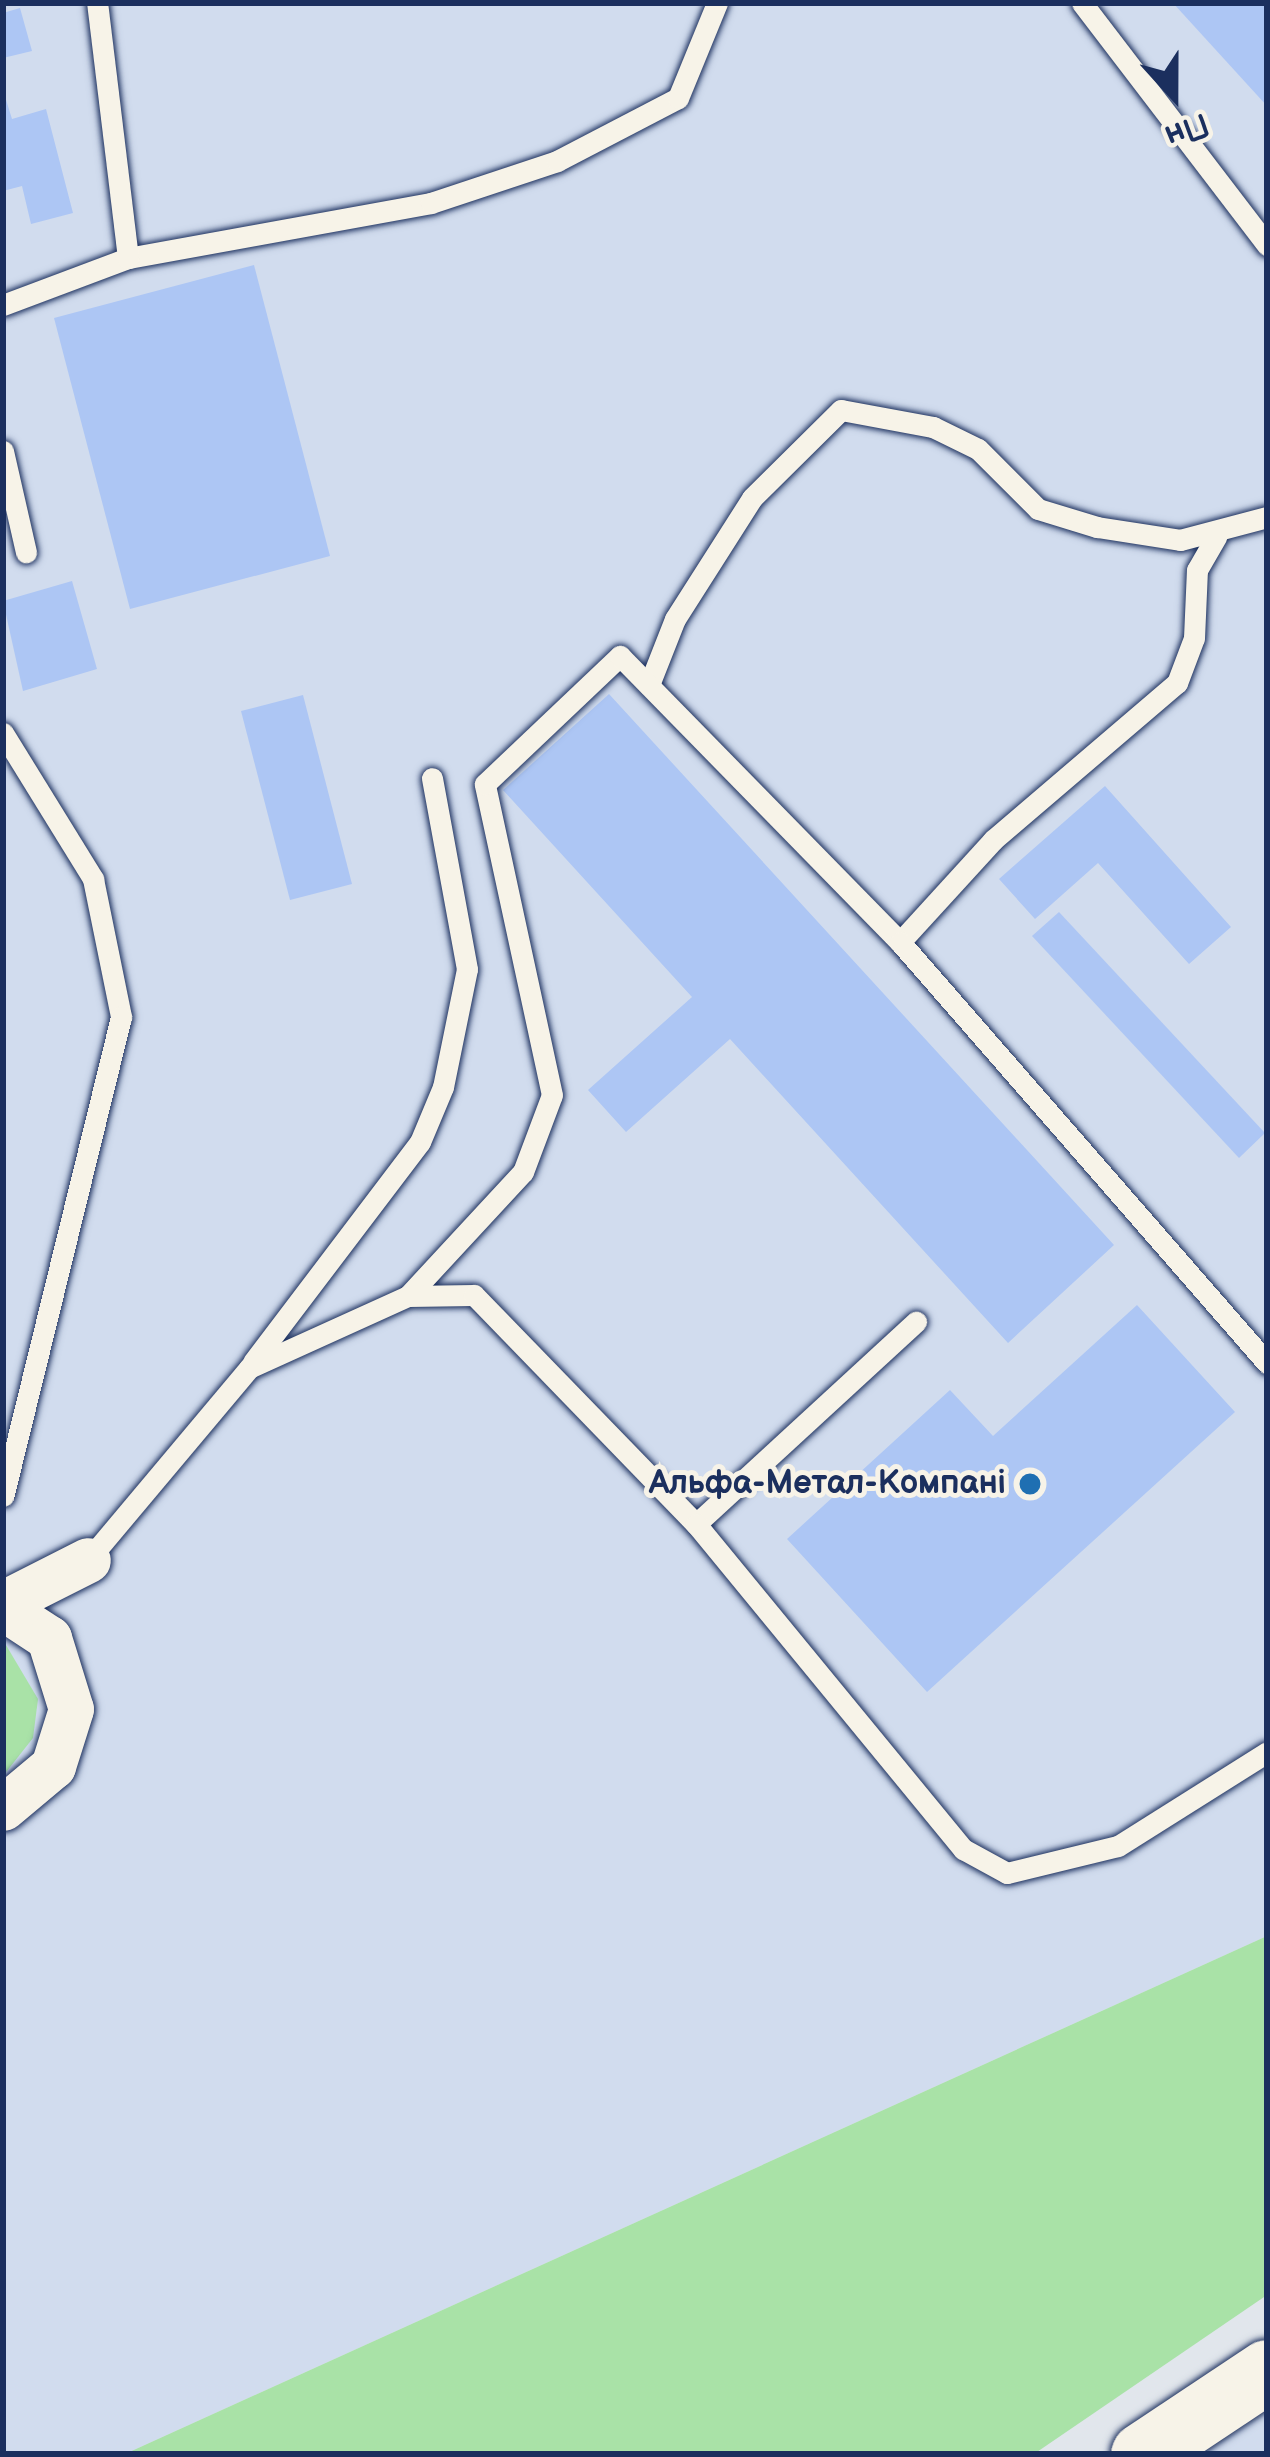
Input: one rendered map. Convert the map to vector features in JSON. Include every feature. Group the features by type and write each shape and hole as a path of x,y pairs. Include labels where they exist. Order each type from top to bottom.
{"main road":[{"path":"1142,2454 1267,2371"}],"street":[{"path":"3,1808 53,1766 71,1709 49,1638 3,1606 88,1560"},
{"path":"49,1638 88,1560"}],"lane":[{"path":"97,3 128,258"},
{"path":"3,305 128,258 431,202 557,161 678,98 717,3"},
{"path":"1082,3 1267,245"},
{"path":"649,685 675,619 752,498 841,410 933,427 978,448 1038,509 1180,540 1217,536 1267,517"},
{"path":"3,451 26,552"},
{"path":"900,942 993,840 1177,683 1194,638 1197,570 1217,536"},
{"path":"409,1296 523,1172 552,1095 485,784 620,656 900,942 1267,1363"},
{"path":"3,733 93,879 121,1017 3,1496"},
{"path":"88,1560 249,1367 420,1142 443,1087 467,969 432,778"},
{"path":"249,1367 409,1296 474,1295 696,1524 963,1849 1006,1873 1118,1846 1267,1752"},
{"path":"696,1524 916,1322"}],"shaded area":[{"path":"3,3 1267,3 1267,1936 125,2454 3,2454"},
{"path":"1267,2412 1267,2454 1203,2454"}],"green space":[{"path":"3,1640 38,1699 33,1738 3,1776"},
{"path":"1267,1936 1267,2295 1034,2454 125,2454"}],"building":[{"path":"1173,3 1267,3 1267,106"},
{"path":"20,8 32,51 3,58 3,13"},
{"path":"3,90 12,119 46,109 73,213 31,224 22,186 3,191"},
{"path":"254,265 330,556 130,609 54,318"},
{"path":"72,581 97,669 23,691 3,601"},
{"path":"609,694 1114,1245 1008,1343 730,1039 626,1132 588,1090 692,997 503,790"},
{"path":"303,695 352,884 290,900 241,711"},
{"path":"1105,786 1231,927 1189,964 1098,863 1035,919 999,879"},
{"path":"1059,912 1265,1133 1239,1158 1032,936"},
{"path":"1137,1305 1235,1412 927,1692 787,1539 950,1390 993,1436"}],"place":[{"name":"Альфа-Метал-Компані","path":"1030,1484"}]}
